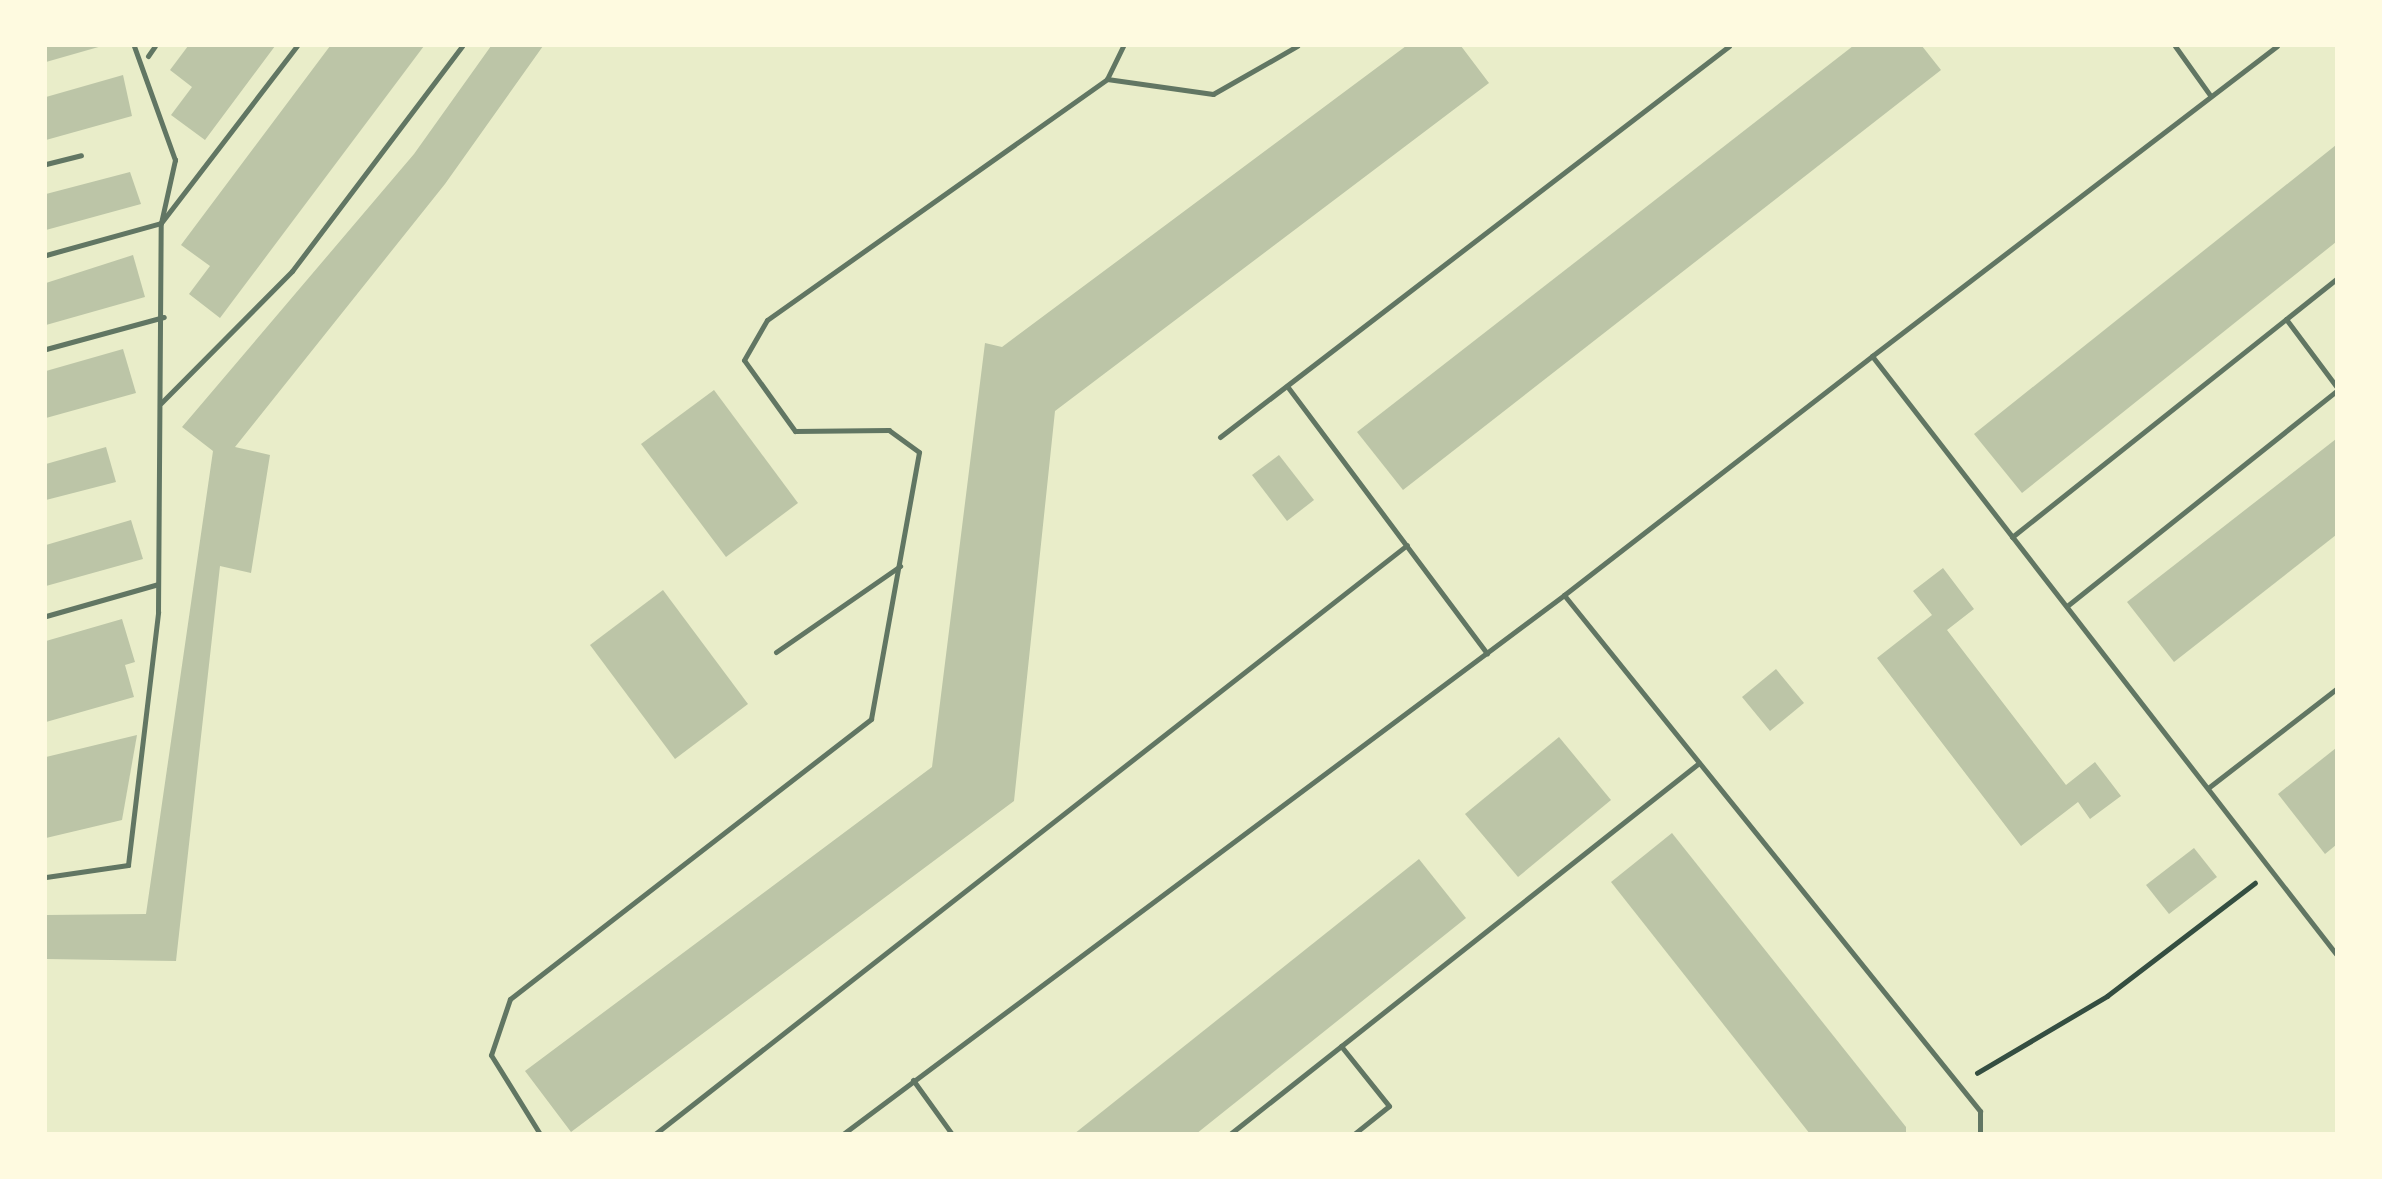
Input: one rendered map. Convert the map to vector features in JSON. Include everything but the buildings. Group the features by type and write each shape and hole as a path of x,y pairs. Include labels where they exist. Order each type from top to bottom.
{"lane":[{"path":"46,877 128,865 158,584 164,317 161,223 175,160 134,46"},
{"path":"148,56 155,46"},
{"path":"46,255 161,223 297,46"},
{"path":"161,403 292,271 462,46"},
{"path":"540,1133 491,1055 510,999 871,719 919,452 889,430 795,431 744,360 767,320 1107,79 1123,46"},
{"path":"1107,79 1213,94 1297,46"},
{"path":"1220,437 1729,46"},
{"path":"2175,46 2210,95"},
{"path":"843,1133 1564,595 2277,46"},
{"path":"46,164 81,155"},
{"path":"2012,537 2336,279"},
{"path":"46,349 164,317"},
{"path":"2067,606 2336,389 2286,319"},
{"path":"1872,356 2336,954"},
{"path":"1287,386 1487,653"},
{"path":"655,1133 1407,545"},
{"path":"776,652 900,566"},
{"path":"46,616 158,584"},
{"path":"1564,595 1980,1111 1980,1133"},
{"path":"2208,788 2336,689"},
{"path":"1230,1133 1699,764"},
{"path":"1341,1046 1389,1106 1354,1133"},
{"path":"913,1080 952,1133"}],"path":[{"path":"1958,1084 2107,996 2272,870"}]}
